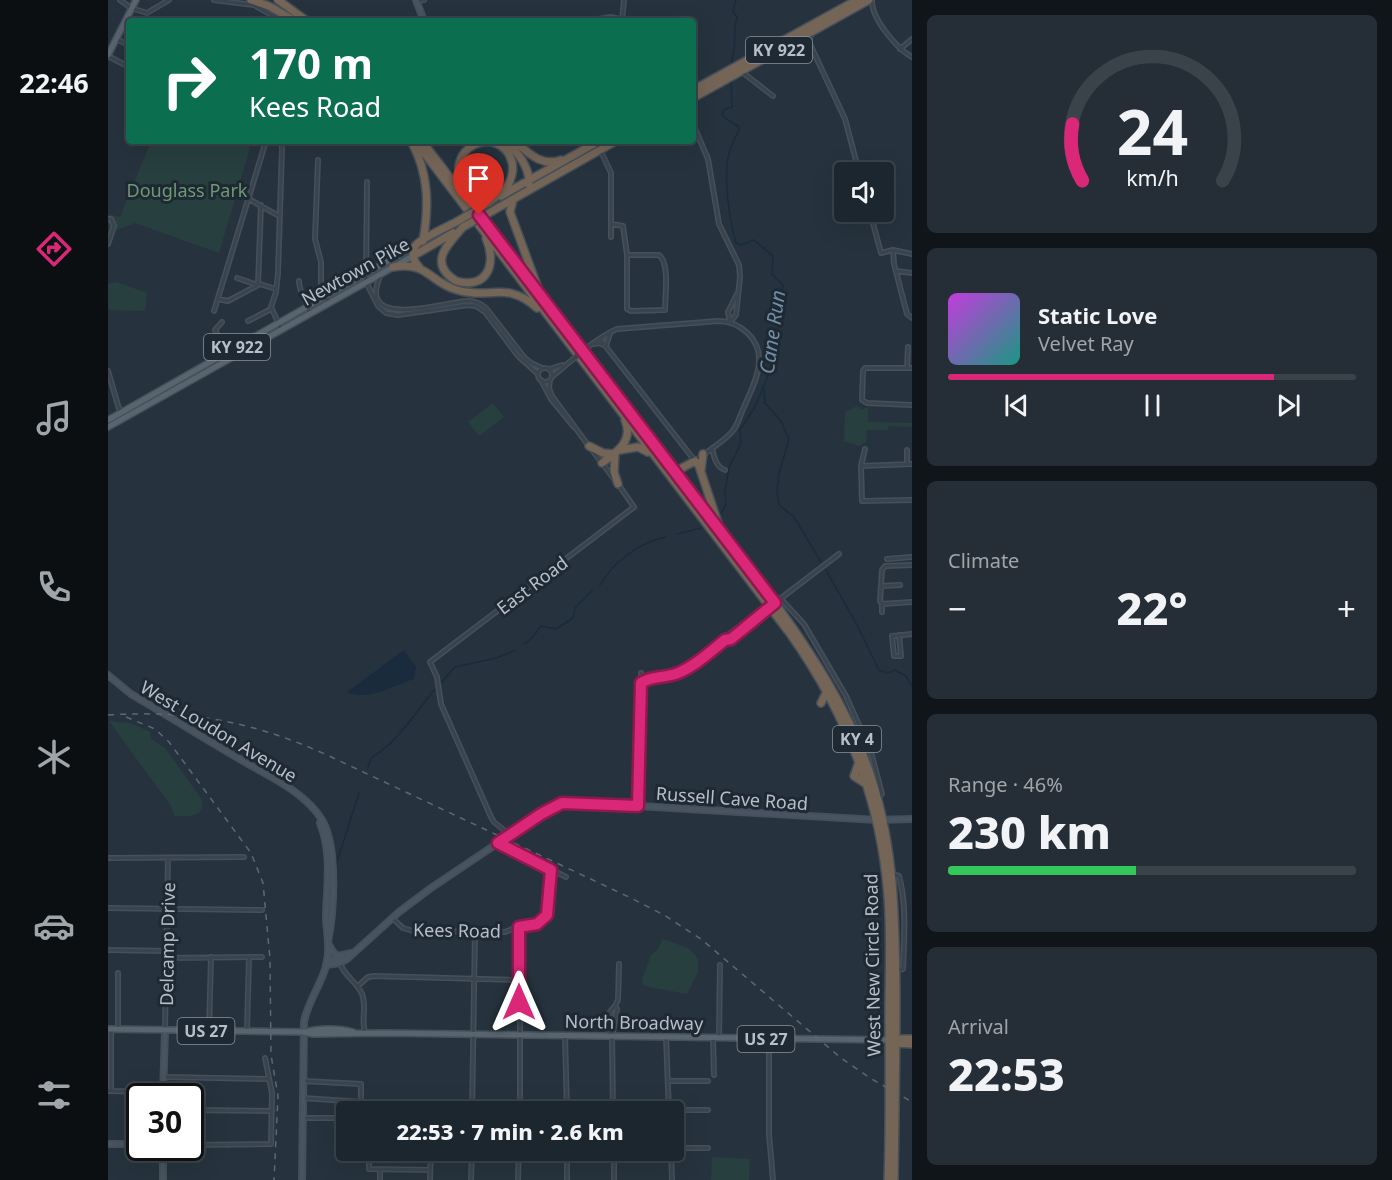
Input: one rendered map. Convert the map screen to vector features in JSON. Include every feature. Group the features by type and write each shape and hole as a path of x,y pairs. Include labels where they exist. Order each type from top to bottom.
{"highway":[{"path":"251,0 269,6 291,18"},
{"path":"267,0 292,18"},
{"path":"280,1 303,18"},
{"name":"KY 922","path":"696,88 831,15 867,2"},
{"name":"KY 922","path":"696,96 867,2"},
{"path":"817,29 831,15"},
{"path":"414,144 426,183 426,223 413,256 415,263 451,288 461,291 512,292 527,299 546,315"},
{"name":"West New Circle Road","path":"415,144 655,458 775,603 827,691 821,703 834,704 859,762 854,776 867,784 880,820 892,874 896,970 888,1180"},
{"name":"West New Circle Road","path":"424,144 775,603 818,664 842,707 862,752 877,798 880,820 888,897 894,1041 894,1180"},
{"path":"474,209 461,184 458,166 465,151 476,144"},
{"path":"488,203 509,183 513,167 508,154 502,147 495,144"},
{"path":"507,144 524,164 529,180 526,192"},
{"path":"518,144 544,162 557,161 583,150"},
{"name":"Newtown Pike","path":"413,256 488,203 592,144"},
{"name":"Newtown Pike","path":"420,243 494,210 611,144"},
{"path":"513,199 510,212 541,296"},
{"path":"460,224 442,254 442,264 451,278 468,283 483,277 491,264 490,249 479,225"},
{"path":"393,267 409,265 420,268"},
{"path":"622,413 627,425 627,439 632,446"},
{"path":"618,484 614,472 617,452 627,439"},
{"path":"589,446 603,453 617,452"},
{"path":"602,463 617,452 632,446 644,449 655,458"},
{"path":"701,472 703,454"},
{"path":"666,461 682,468 701,472"},
{"path":"682,468 694,461 701,472 715,517 726,539"},
{"name":"North Broadway","path":"894,1041 912,1039"},
{"name":"North Broadway","path":"894,1041 912,1044"}],"main road":[{"path":"126,18 136,0"},
{"path":"108,56 126,18"},
{"name":"Newtown Pike","path":"108,420 122,415 229,356 420,243"},
{"name":"Newtown Pike","path":"327,299 366,282 413,256"},
{"name":"Newtown Pike","path":"108,427 122,415"},
{"name":"North Broadway","path":"112,1029 304,1032 346,1030 355,1033 894,1041"}],"street":[{"path":"120,0 131,8 147,13 169,0"},
{"path":"214,0 254,5 277,18"},
{"path":"423,18 416,1 424,0"},
{"path":"623,18 624,0"},
{"path":"867,2 891,39 912,57"},
{"path":"817,29 811,34 809,42 845,119 856,162"},
{"path":"116,39 126,44"},
{"path":"900,49 912,39"},
{"path":"795,41 809,42"},
{"path":"108,56 126,64"},
{"path":"751,65 751,78"},
{"path":"737,73 742,72 771,94"},
{"path":"696,131 708,159 719,224 739,265 736,315 740,326"},
{"path":"214,311 265,144"},
{"path":"280,144 277,289 271,303 271,309 280,326"},
{"path":"598,144 611,173 611,237"},
{"path":"318,160 315,239 321,262 321,286 327,299"},
{"path":"367,182 366,282 378,306 392,315 468,305 479,307 518,356 538,374 551,399 578,431"},
{"path":"247,198 279,216"},
{"path":"258,285 261,206"},
{"path":"108,219 111,219 114,226 108,244"},
{"path":"873,222 881,253 893,250 912,254"},
{"path":"611,224 623,226 627,255 627,309 631,311 665,310 663,258 659,255 627,255"},
{"path":"893,250 907,314 912,318"},
{"path":"896,271 912,273"},
{"path":"381,273 376,284 376,291 384,307 407,310 477,302 486,308 528,361 550,369 560,367 572,360"},
{"path":"237,278 258,285"},
{"path":"299,281 299,289 304,295 309,310"},
{"path":"218,299 228,301 263,283 277,289"},
{"path":"718,321 728,312 738,292"},
{"path":"248,321 271,309"},
{"path":"728,312 730,322"},
{"path":"730,322 736,315"},
{"path":"222,322 215,330 229,356"},
{"path":"600,339 694,461 731,434 736,426 758,366 759,356 750,335 740,326 730,322 633,327 611,331 590,346 553,376 549,388 552,396 618,484"},
{"path":"606,346 611,331"},
{"path":"590,346 596,343 606,346"},
{"path":"907,368 908,347"},
{"path":"538,374 542,368"},
{"path":"912,368 865,368 862,400 867,404 912,405"},
{"path":"550,369 553,376"},
{"path":"108,370 122,415"},
{"path":"541,380 547,382 550,380"},
{"path":"712,448 715,461 725,471"},
{"path":"865,449 861,466 862,501 912,500"},
{"path":"907,450 907,464"},
{"path":"861,466 912,464"},
{"name":"East Road","path":"510,834 491,817 441,704 437,676 430,662 634,507 618,484"},
{"path":"641,683 645,680 680,673 725,640 731,639 839,554"},
{"path":"887,559 912,557"},
{"path":"882,612 880,601 882,570 885,566 912,565"},
{"path":"881,586 900,585"},
{"path":"882,604 912,602"},
{"path":"899,635 901,656 894,656 892,636 899,635 912,634"},
{"path":"638,806 641,673"},
{"name":"West Loudon Avenue","path":"108,675 132,694 296,794 316,812 327,831 332,850 332,915 327,963 308,1004 304,1032 302,1180"},
{"name":"Russell Cave Road","path":"340,963 430,888 547,810 562,803 880,820 912,819"},
{"path":"498,843 566,877"},
{"path":"108,858 244,857"},
{"name":"Delcamp Drive","path":"165,1030 168,858"},
{"name":"Kees Road","path":"392,918 409,931 506,932 537,924 547,915 551,870"},
{"path":"108,908 262,910"},
{"path":"519,927 519,1101"},
{"path":"472,1101 475,932"},
{"path":"328,942 338,956 350,955"},
{"path":"108,951 168,951"},
{"path":"327,963 350,955"},
{"path":"209,1031 211,957"},
{"path":"247,1031 249,957"},
{"path":"168,958 262,957"},
{"path":"327,963 340,963 342,969 358,986 364,999 365,1032"},
{"path":"613,1101 612,1037 608,1031 610,1012 618,1000 619,964"},
{"path":"714,1075 720,965"},
{"path":"118,973 109,1091 126,1091"},
{"path":"358,986 371,977 519,980"},
{"path":"163,1083 165,1030"},
{"path":"566,1036 567,1101"},
{"path":"666,1037 669,1101"},
{"path":"769,1039 769,1134 773,1180"},
{"path":"204,1144 272,1144 272,1093 265,1058"},
{"path":"163,1077 268,1079"},
{"path":"303,1081 361,1084 361,1101"},
{"path":"668,1082 708,1081"},
{"path":"303,1098 346,1101"},
{"path":"204,1110 272,1111"},
{"path":"684,1111 708,1110"},
{"path":"303,1118 336,1118"},
{"path":"108,1144 126,1144"},
{"path":"684,1149 708,1148"},
{"path":"162,1180 163,1161"},
{"path":"369,1161 369,1169 430,1170"},
{"path":"430,1161 430,1180"},
{"path":"471,1180 472,1161"},
{"path":"518,1180 519,1161"},
{"path":"567,1161 567,1180"},
{"path":"614,1161 614,1180"},
{"path":"672,1161 672,1180"},
{"path":"380,1169 380,1180"}],"green space":[{"name":"Douglass Park","path":"150,144 251,144 219,253 135,223 115,231 108,247 108,214 120,217"},
{"path":"117,282 147,293 145,311 110,310 108,308 108,284"},
{"path":"493,403 504,417 479,436 468,422"},
{"path":"857,406 862,410 868,407 868,422 912,423 912,427 888,426 888,430 867,430 866,442 859,446 844,441 845,412"},
{"path":"109,721 130,723 150,732 151,739 165,748 202,800 203,806 199,813 190,816 174,816 171,806"},
{"path":"664,939 690,949 698,959 698,972 687,994 644,985 642,979 651,955"},
{"path":"712,1157 750,1159 749,1180 711,1180"}],"water":[{"path":"404,650 416,667 414,679 372,694 355,695 347,692"}],"waterway":[{"name":"Cane Run","path":"732,64 737,17 733,11 736,0"},
{"name":"Cane Run","path":"721,514 726,505 725,491 729,467 741,443 740,430 755,407 770,371 783,285 772,274 773,256 754,240 741,245 736,243 733,233 729,211 727,167 730,150 739,130 738,126 722,114 725,109 732,107 731,80"},
{"path":"764,390 765,403 781,421 789,439 779,474 777,491 779,505 794,517 821,562"},
{"name":"Cane Run","path":"677,534 701,528"},
{"name":"Cane Run","path":"600,585 612,568 628,554 647,543 666,537"},
{"path":"826,570 879,670 887,673 895,670 906,676 912,686"},
{"name":"Cane Run","path":"524,644 541,626 556,629 573,618 575,608 592,591"},
{"name":"Cane Run","path":"441,683 455,667 496,658 516,650"},
{"name":"Cane Run","path":"368,767 371,758 398,736 435,689"},
{"name":"Cane Run","path":"334,871 359,793"}],"railway":[{"path":"108,715 194,716 247,726 299,743 631,898 664,915 701,939 841,1058 912,1102"},
{"path":"126,717 155,729 169,742 251,853 263,883 270,959 271,1055 278,1096 274,1180"}],"route":[{"path":"479,215 775,603 731,639 725,640 680,673 669,677 644,680 641,683 638,806 562,803 541,814 498,843 551,870 547,915 533,926 519,927 519,1002"}]}
